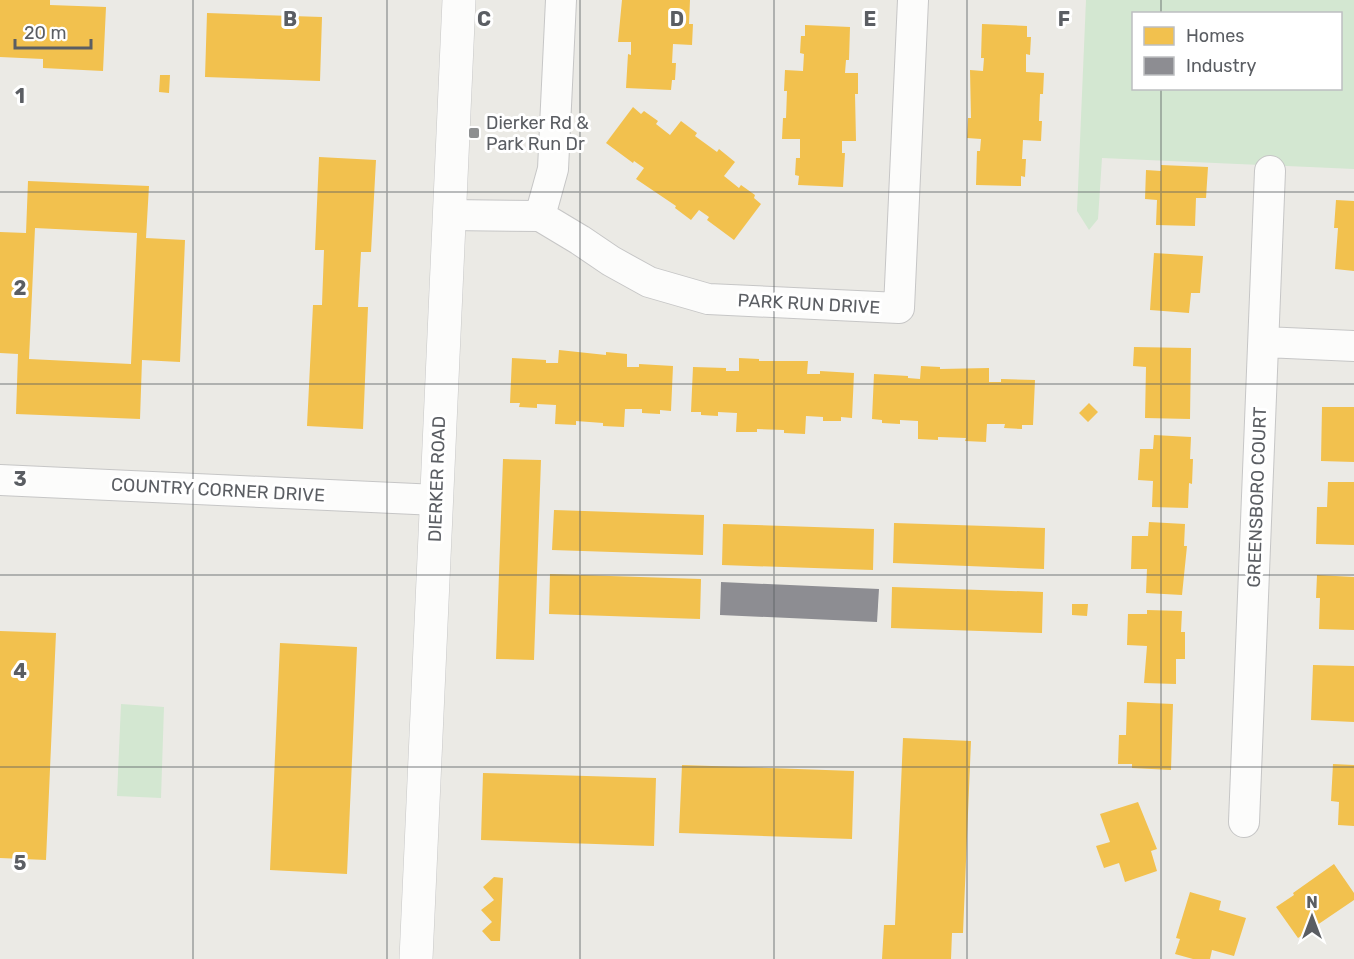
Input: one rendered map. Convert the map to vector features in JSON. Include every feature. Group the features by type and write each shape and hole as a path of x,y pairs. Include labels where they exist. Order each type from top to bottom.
{"street":[{"name":"DIERKER ROAD","path":"416,959 459,0"},
{"path":"449,215 540,216 553,169 561,0"},
{"name":"PARK RUN DRIVE","path":"540,216 649,282 678,292 708,299 899,308 913,0"},
{"name":"GREENSBORO COURT","path":"1244,822 1265,342 1270,171"},
{"path":"1265,342 1354,346"},
{"name":"COUNTRY CORNER DRIVE","path":"0,480 437,500"}],"green space":[{"path":"1086,0 1354,0 1354,169 1102,158 1098,219 1089,230 1077,211"},
{"path":"121,704 164,707 161,798 117,796"}],"building: Homes":[{"path":"0,0 50,0 50,5 106,7 103,71 43,68 43,59 0,57"},
{"path":"622,0 690,0 689,24 693,24 692,45 673,44 672,63 676,63 675,80 672,80 671,90 626,88 631,42 618,42"},
{"path":"207,13 322,17 320,81 205,77"},
{"path":"982,24 1027,26 1027,37 1031,37 1030,55 1026,54 1026,72 1044,73 1043,94 1040,94 1041,141 1023,140 1022,159 1026,159 1025,177 1021,176 1021,186 976,185 977,151 980,151 981,139 967,138 968,118 971,118 970,70 983,71"},
{"path":"805,25 850,27 849,60 846,60 845,73 858,73 858,94 855,94 856,141 842,141 842,153 845,153 843,187 798,185 799,176 795,175 796,158 800,158 800,139 782,139 783,118 786,118 785,70 803,71 804,54 800,53 801,36 805,36"},
{"path":"160,75 170,75 169,93 159,92"},
{"path":"633,107 641,114 644,111 658,121 656,124 670,135 681,121 697,133 695,136 717,152 719,149 735,162 724,176 739,188 741,185 755,195 754,198 761,204 734,240 707,220 709,217 699,210 691,220 675,208 676,206 636,179 644,168 634,161 633,163 606,143"},
{"path":"319,157 376,160 371,252 361,252 358,307 368,307 363,429 307,426 313,305 322,305 324,250 315,250"},
{"path":"1161,165 1208,167 1206,198 1196,198 1195,226 1156,225 1157,200 1145,199 1146,170 1161,171"},
{"path":"28,181 149,186 146,238 185,240 180,362 142,360 140,419 16,414 18,354 0,353 0,232 26,233","holes":["35,228 137,233 131,364 29,359"]},
{"path":"1336,200 1354,201 1354,271 1335,269 1338,228 1334,228"},
{"path":"1154,253 1203,256 1200,293 1191,293 1189,313 1150,310"},
{"path":"1134,347 1191,348 1190,419 1145,418 1146,367 1133,366"},
{"path":"559,350 606,355 606,352 627,354 627,367 639,367 639,364 673,366 671,411 660,410 660,414 642,413 642,409 625,409 624,427 576,421 576,425 555,424 556,405 537,404 537,408 519,407 520,403 510,403 512,358 558,363"},
{"path":"739,358 759,359 759,361 808,361 807,374 820,374 820,371 854,373 852,418 841,417 841,421 823,421 823,417 806,416 805,434 784,433 784,430 757,429 757,432 736,432 737,413 718,412 718,416 691,412 693,367 726,368 726,371 739,371"},
{"path":"921,366 940,367 940,369 989,368 989,382 1001,382 1001,379 1035,380 1033,425 1022,425 1022,429 1004,428 1005,424 987,424 986,442 965,441 966,438 918,439 918,421 900,420 900,424 882,423 882,420 872,419 874,374 920,379"},
{"path":"1089,403 1098,412 1088,422 1079,413"},
{"path":"1322,407 1354,407 1354,462 1321,461"},
{"path":"1154,435 1191,437 1192,484 1189,483 1188,508 1152,507 1153,481 1138,480 1140,449 1153,449"},
{"path":"503,459 541,460 534,660 496,659"},
{"path":"1328,482 1354,482 1354,545 1316,544 1317,507 1327,507"},
{"path":"554,510 704,515 703,555 552,550"},
{"path":"1149,522 1185,524 1184,546 1187,546 1182,595 1146,593 1147,569 1131,569 1132,536 1148,536"},
{"path":"894,523 1045,528 1044,569 893,563"},
{"path":"723,524 874,529 873,570 722,565"},
{"path":"550,574 701,579 700,619 549,614"},
{"path":"1317,575 1354,577 1354,630 1319,629 1320,598 1316,598"},
{"path":"892,587 1043,592 1042,633 891,628"},
{"path":"1072,604 1088,604 1087,616 1072,615"},
{"path":"1147,610 1182,611 1181,632 1185,632 1185,659 1176,659 1176,684 1144,683 1147,646 1127,645 1128,614 1147,614"},
{"path":"0,631 56,633 46,860 0,858"},
{"path":"280,643 357,647 347,874 270,870"},
{"path":"1313,665 1354,666 1354,722 1311,720"},
{"path":"1127,702 1173,704 1171,770 1132,768 1132,764 1118,764 1119,735 1126,735"},
{"path":"903,738 971,741 963,933 952,933 951,959 882,959 884,925 895,925"},
{"path":"1333,764 1354,765 1354,826 1338,825 1339,802 1331,801"},
{"path":"682,765 854,771 852,839 679,833"},
{"path":"483,773 656,778 654,846 481,840"},
{"path":"1138,802 1157,849 1151,851 1157,871 1125,882 1119,863 1104,868 1096,846 1110,842 1100,814"},
{"path":"1334,864 1354,893 1354,900 1298,938 1276,907"},
{"path":"494,877 503,878 500,941 491,941 482,931 492,922 481,910 494,900 483,887"},
{"path":"1190,892 1221,901 1219,910 1246,918 1234,956 1212,950 1210,959 1193,959 1175,954 1180,939 1176,938"}],"building: Industry":[{"path":"721,582 879,589 877,622 720,615"}],"place":[{"name":"Dierker Rd & Park Run Dr","path":"474,133"}]}
